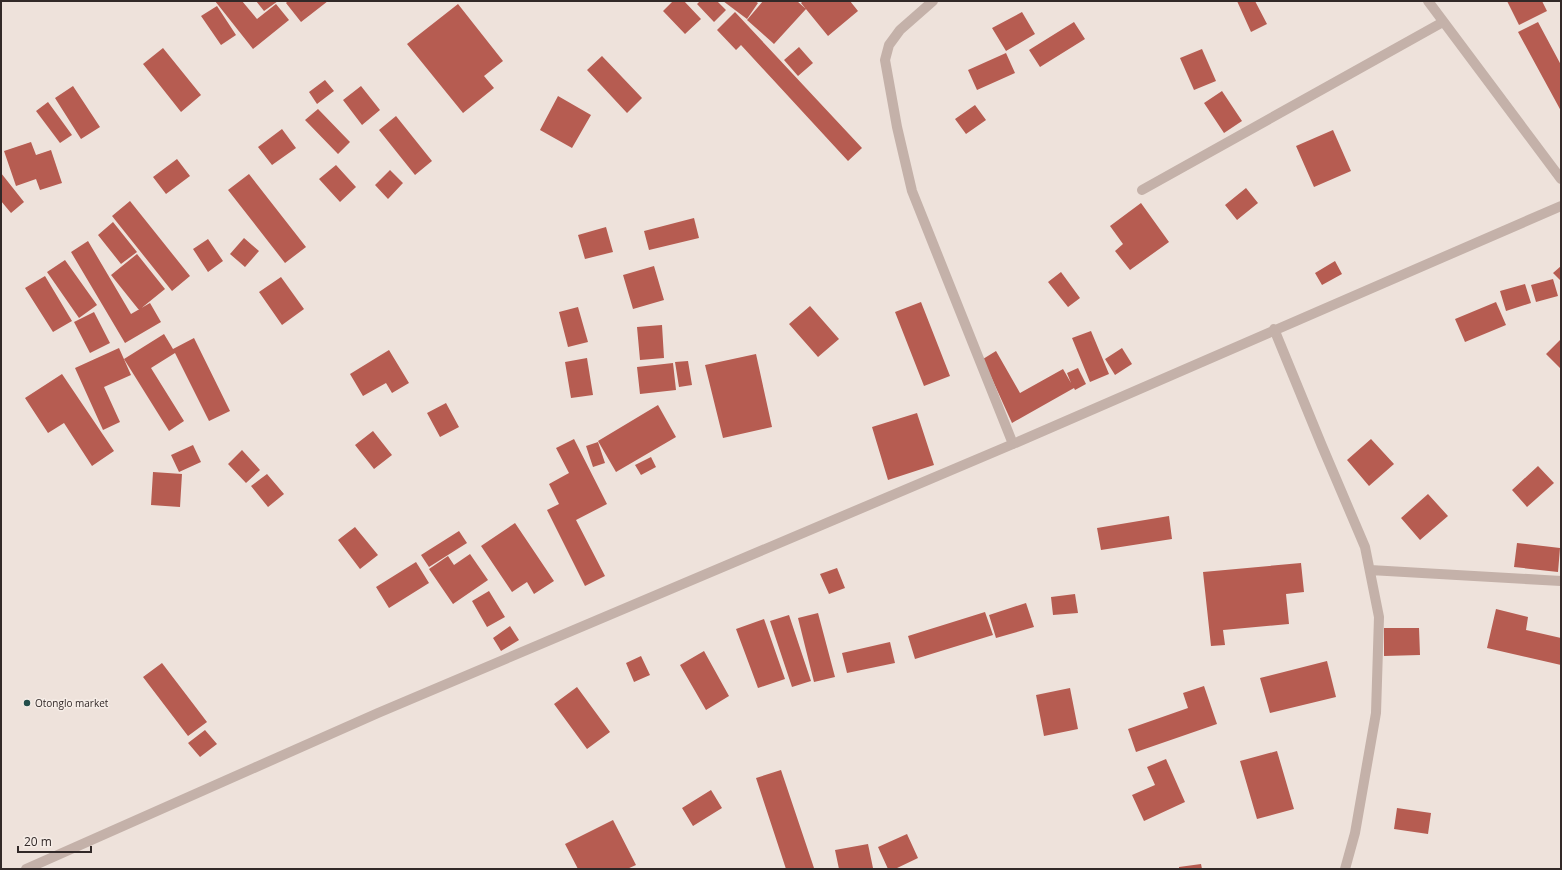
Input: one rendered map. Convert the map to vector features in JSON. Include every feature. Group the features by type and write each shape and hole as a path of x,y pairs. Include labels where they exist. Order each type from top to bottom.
{"street":[{"path":"933,1 900,30 889,45 885,60 897,127 912,191 1013,444"},
{"path":"1428,1 1561,179"},
{"path":"1142,190 1326,85 1443,22"},
{"path":"26,869 378,713 1013,444 1274,329 1561,206"},
{"path":"1274,329 1365,547 1379,617 1376,713 1355,833 1345,869"},
{"path":"1370,570 1561,581"}],"building":[{"path":"215,1 242,1 257,19 276,4 289,20 253,49"},
{"path":"256,1 278,1 264,11"},
{"path":"288,1 328,1 301,22 286,3"},
{"path":"673,1 684,1 701,19 685,34 663,11"},
{"path":"700,1 717,1 726,10 714,22 697,4"},
{"path":"723,1 755,1 758,3 747,19"},
{"path":"763,1 797,1 806,9 774,44 747,20"},
{"path":"803,1 850,1 858,11 828,36 801,3"},
{"path":"1237,1 1255,1 1267,24 1251,32"},
{"path":"1507,1 1542,1 1547,11 1519,25"},
{"path":"458,4 503,61 484,76 494,88 463,113 407,44"},
{"path":"217,6 236,35 221,45 201,16"},
{"path":"735,12 862,148 848,161 741,45 736,50 717,30"},
{"path":"1022,12 1035,34 1006,51 992,28"},
{"path":"1074,22 1085,39 1040,67 1029,50"},
{"path":"1538,22 1561,65 1561,111 1518,32"},
{"path":"799,47 813,63 798,76 784,60"},
{"path":"163,48 201,95 181,112 143,64"},
{"path":"1202,49 1216,81 1194,90 1180,58"},
{"path":"1006,53 1015,73 977,90 968,70"},
{"path":"602,56 642,98 627,113 587,70"},
{"path":"325,80 334,91 317,104 309,92"},
{"path":"73,86 100,127 81,139 55,98"},
{"path":"361,86 380,110 362,125 343,100"},
{"path":"1222,91 1242,121 1224,133 1204,103"},
{"path":"558,96 591,115 572,148 540,130"},
{"path":"48,102 72,135 60,143 36,111"},
{"path":"975,105 986,120 966,134 955,119"},
{"path":"318,109 350,142 338,154 305,120"},
{"path":"396,116 432,161 415,175 379,130"},
{"path":"282,129 296,148 272,165 258,147"},
{"path":"1333,130 1351,171 1314,187 1296,146"},
{"path":"31,142 36,155 51,150 62,183 40,190 36,179 16,186 4,151"},
{"path":"177,159 190,176 166,194 153,177"},
{"path":"336,165 356,187 340,202 319,179"},
{"path":"390,170 403,183 388,199 375,185"},
{"path":"1,173 24,202 11,213 1,201"},
{"path":"249,174 306,247 285,263 228,190"},
{"path":"1246,188 1258,203 1237,220 1225,205"},
{"path":"130,201 190,276 172,291 112,216"},
{"path":"1141,203 1169,242 1130,270 1115,251 1123,244 1110,226"},
{"path":"694,218 699,238 649,250 644,231"},
{"path":"113,222 137,252 121,264 98,235"},
{"path":"606,227 613,252 585,259 578,235"},
{"path":"244,238 259,251 245,267 230,254"},
{"path":"208,239 223,261 208,272 193,249"},
{"path":"88,241 131,314 150,303 161,322 125,343 71,252"},
{"path":"137,254 165,289 139,310 111,275"},
{"path":"65,260 97,305 79,318 47,272"},
{"path":"1335,261 1342,274 1322,285 1315,273"},
{"path":"654,266 664,300 633,309 623,275"},
{"path":"1561,266 1561,281 1553,273"},
{"path":"1061,272 1080,298 1068,307 1048,282"},
{"path":"45,276 72,321 53,332 25,288"},
{"path":"281,277 304,309 282,325 259,292"},
{"path":"1553,279 1558,296 1536,302 1531,285"},
{"path":"1525,284 1531,303 1506,311 1500,291"},
{"path":"921,302 950,376 924,386 895,312"},
{"path":"1496,302 1506,325 1465,342 1455,319"},
{"path":"810,306 839,339 818,357 789,324"},
{"path":"578,307 588,342 568,347 559,312"},
{"path":"94,312 110,343 90,353 74,322"},
{"path":"662,325 664,358 640,360 637,327"},
{"path":"1091,331 1109,374 1090,382 1072,338"},
{"path":"164,334 173,349 194,338 230,411 209,421 175,353 151,368 184,421 169,431 124,359"},
{"path":"1561,339 1561,369 1546,354"},
{"path":"119,348 131,375 104,387 120,422 103,430 75,368"},
{"path":"1122,348 1132,364 1115,375 1105,359"},
{"path":"389,350 409,383 392,393 386,383 363,396 350,374"},
{"path":"996,351 1020,393 1063,369 1071,383 1067,373 1078,368 1086,384 1075,390 1074,388 1012,423 983,359"},
{"path":"756,354 772,427 723,438 705,365"},
{"path":"587,358 593,395 571,398 565,362"},
{"path":"688,361 692,385 679,387 675,362"},
{"path":"673,363 676,390 640,394 637,367"},
{"path":"62,374 114,451 92,466 64,423 48,433 25,398"},
{"path":"446,403 459,427 440,437 427,413"},
{"path":"658,405 676,437 616,472 598,441"},
{"path":"917,413 934,465 888,480 872,427"},
{"path":"373,431 392,455 374,469 355,445"},
{"path":"574,439 607,504 576,520 605,576 585,586 547,510 559,504 549,484 569,473 556,448"},
{"path":"1371,439 1394,464 1369,486 1347,460"},
{"path":"598,442 605,463 593,467 586,446"},
{"path":"193,445 201,462 179,472 171,455"},
{"path":"242,450 260,470 246,483 228,464"},
{"path":"651,457 656,467 641,475 635,465"},
{"path":"1538,466 1554,483 1527,507 1512,490"},
{"path":"153,472 182,474 180,507 151,505"},
{"path":"267,474 284,494 268,507 251,486"},
{"path":"1428,494 1448,516 1420,540 1401,518"},
{"path":"1169,516 1172,539 1101,550 1097,528"},
{"path":"515,523 554,581 534,594 527,582 512,592 481,546"},
{"path":"355,527 378,555 360,569 338,540"},
{"path":"459,531 467,543 429,567 421,555"},
{"path":"1517,543 1560,548 1558,572 1514,567"},
{"path":"470,554 488,580 453,604 429,569 448,556 454,565"},
{"path":"416,562 429,583 389,608 376,587"},
{"path":"1301,563 1304,592 1286,594 1289,624 1223,630 1225,645 1211,646 1203,572"},
{"path":"837,568 845,588 829,594 820,574"},
{"path":"489,591 505,617 487,627 472,601"},
{"path":"1075,594 1078,613 1053,615 1051,597"},
{"path":"1026,603 1034,627 996,638 989,615"},
{"path":"1496,609 1528,617 1526,630 1561,638 1561,665 1487,648"},
{"path":"985,612 993,635 915,659 908,636"},
{"path":"818,613 835,677 814,682 798,618"},
{"path":"789,615 811,681 792,687 770,621"},
{"path":"764,619 785,679 758,688 736,629"},
{"path":"510,626 519,640 501,651 493,638"},
{"path":"1384,628 1419,628 1420,655 1384,656"},
{"path":"890,642 895,663 847,673 842,653"},
{"path":"704,651 729,696 706,710 680,665"},
{"path":"641,656 650,675 634,682 626,663"},
{"path":"1327,661 1336,697 1270,713 1260,678"},
{"path":"162,663 207,722 188,736 143,677"},
{"path":"1204,686 1217,724 1136,752 1128,729 1188,708 1183,693"},
{"path":"577,687 610,732 587,749 554,704"},
{"path":"1070,688 1078,729 1044,736 1036,695"},
{"path":"205,730 217,744 200,757 188,743"},
{"path":"1277,751 1294,809 1257,819 1240,761"},
{"path":"1166,759 1185,802 1144,821 1132,795 1155,785 1147,767"},
{"path":"781,770 814,868 811,869 786,869 756,778"},
{"path":"711,790 722,808 693,826 682,808"},
{"path":"1397,808 1431,813 1428,834 1394,829"},
{"path":"613,820 636,865 627,869 578,869 565,844"},
{"path":"907,834 918,858 895,869 888,869 878,847"},
{"path":"868,844 873,868 839,869 835,850"},
{"path":"1201,864 1202,869 1179,869 1179,867"}],"place":[{"name":"Otonglo market","path":"27,703"}]}
